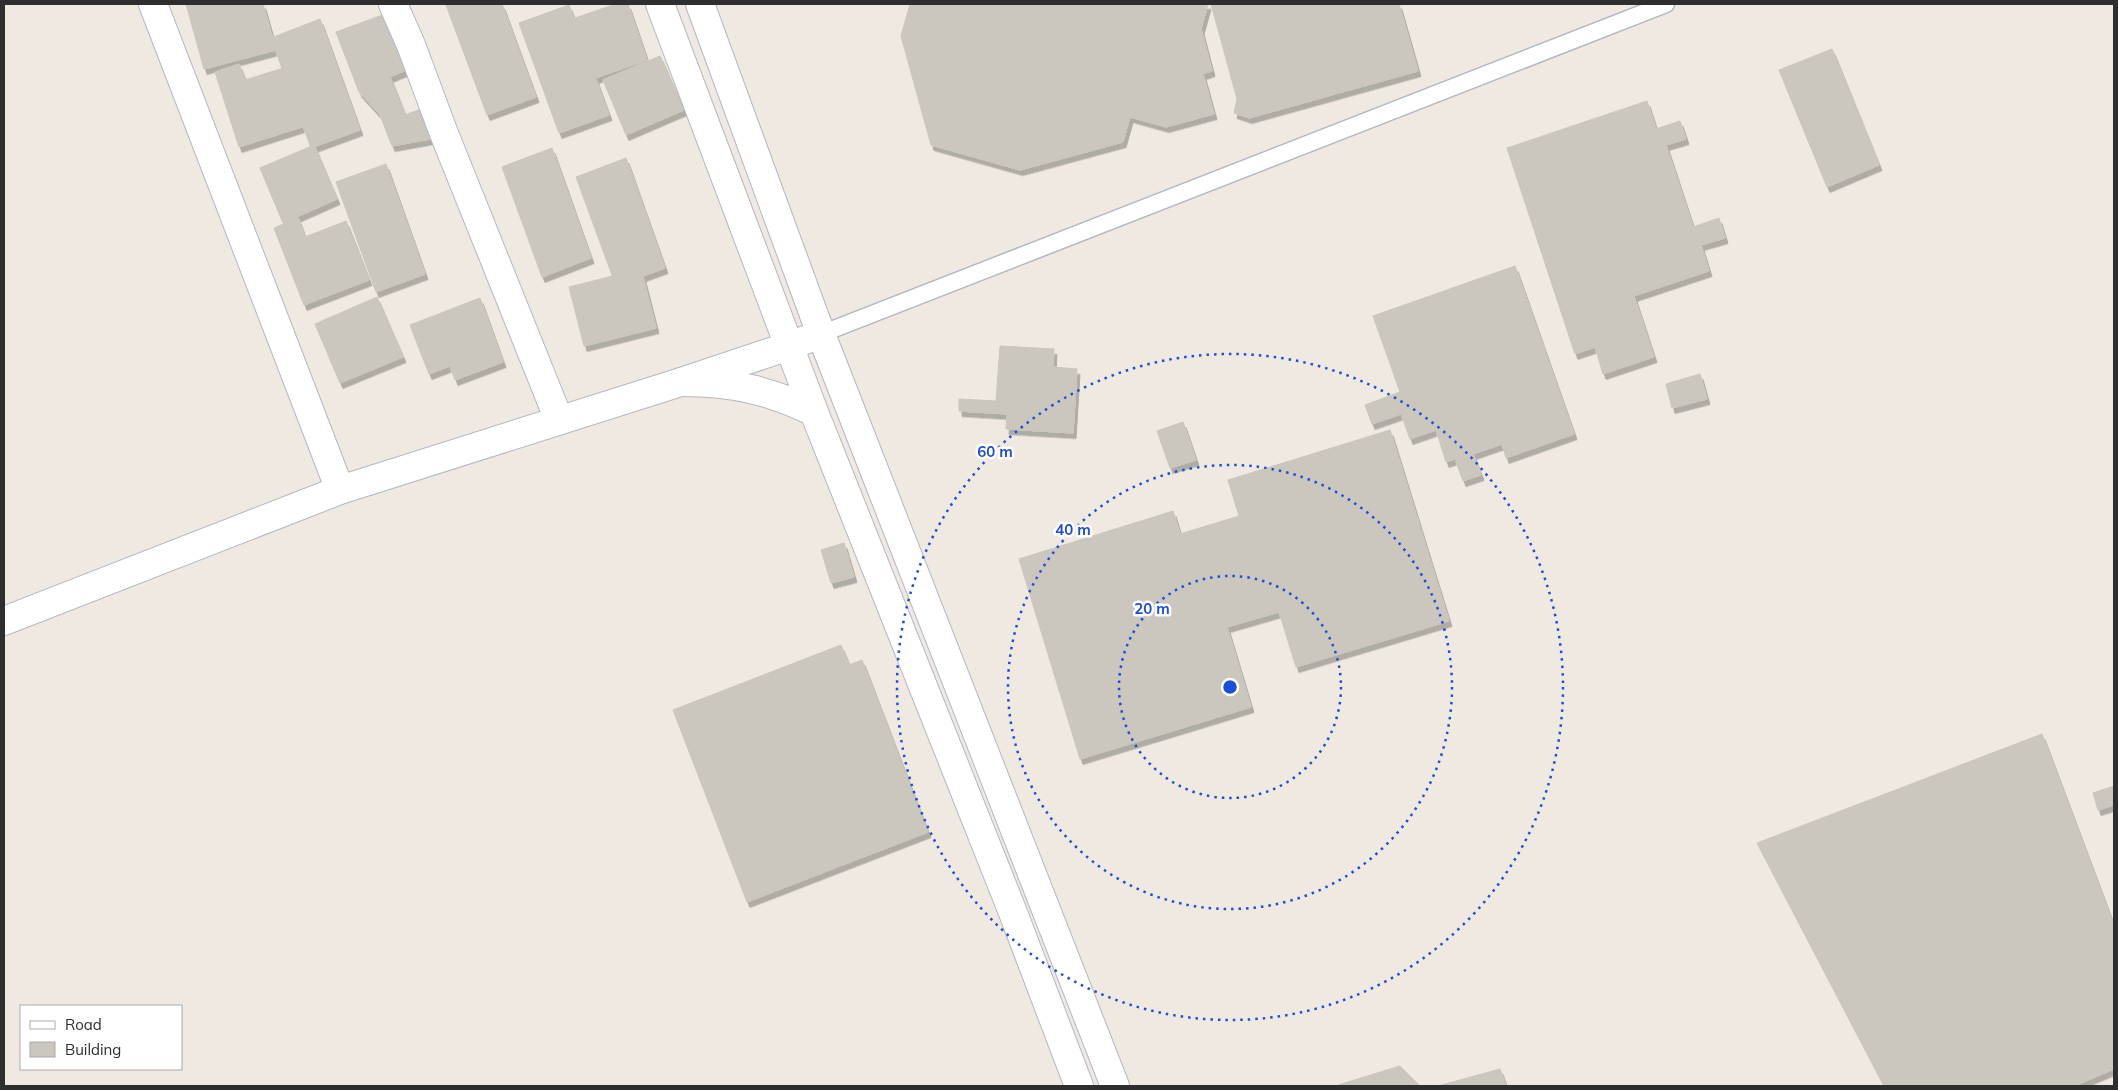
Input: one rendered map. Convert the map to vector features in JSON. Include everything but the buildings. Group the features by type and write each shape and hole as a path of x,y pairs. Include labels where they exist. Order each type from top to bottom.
{"main road":[{"path":"153,4 340,490"},
{"path":"393,4 411,45 443,131 559,420"},
{"path":"660,4 814,412 1012,910 1079,1086"},
{"path":"700,4 821,334 1115,1086"},
{"path":"4,621 340,490 681,382 821,334"},
{"path":"681,382 709,382 763,390 814,412"}],"lane":[{"path":"821,334 1666,4"}]}
